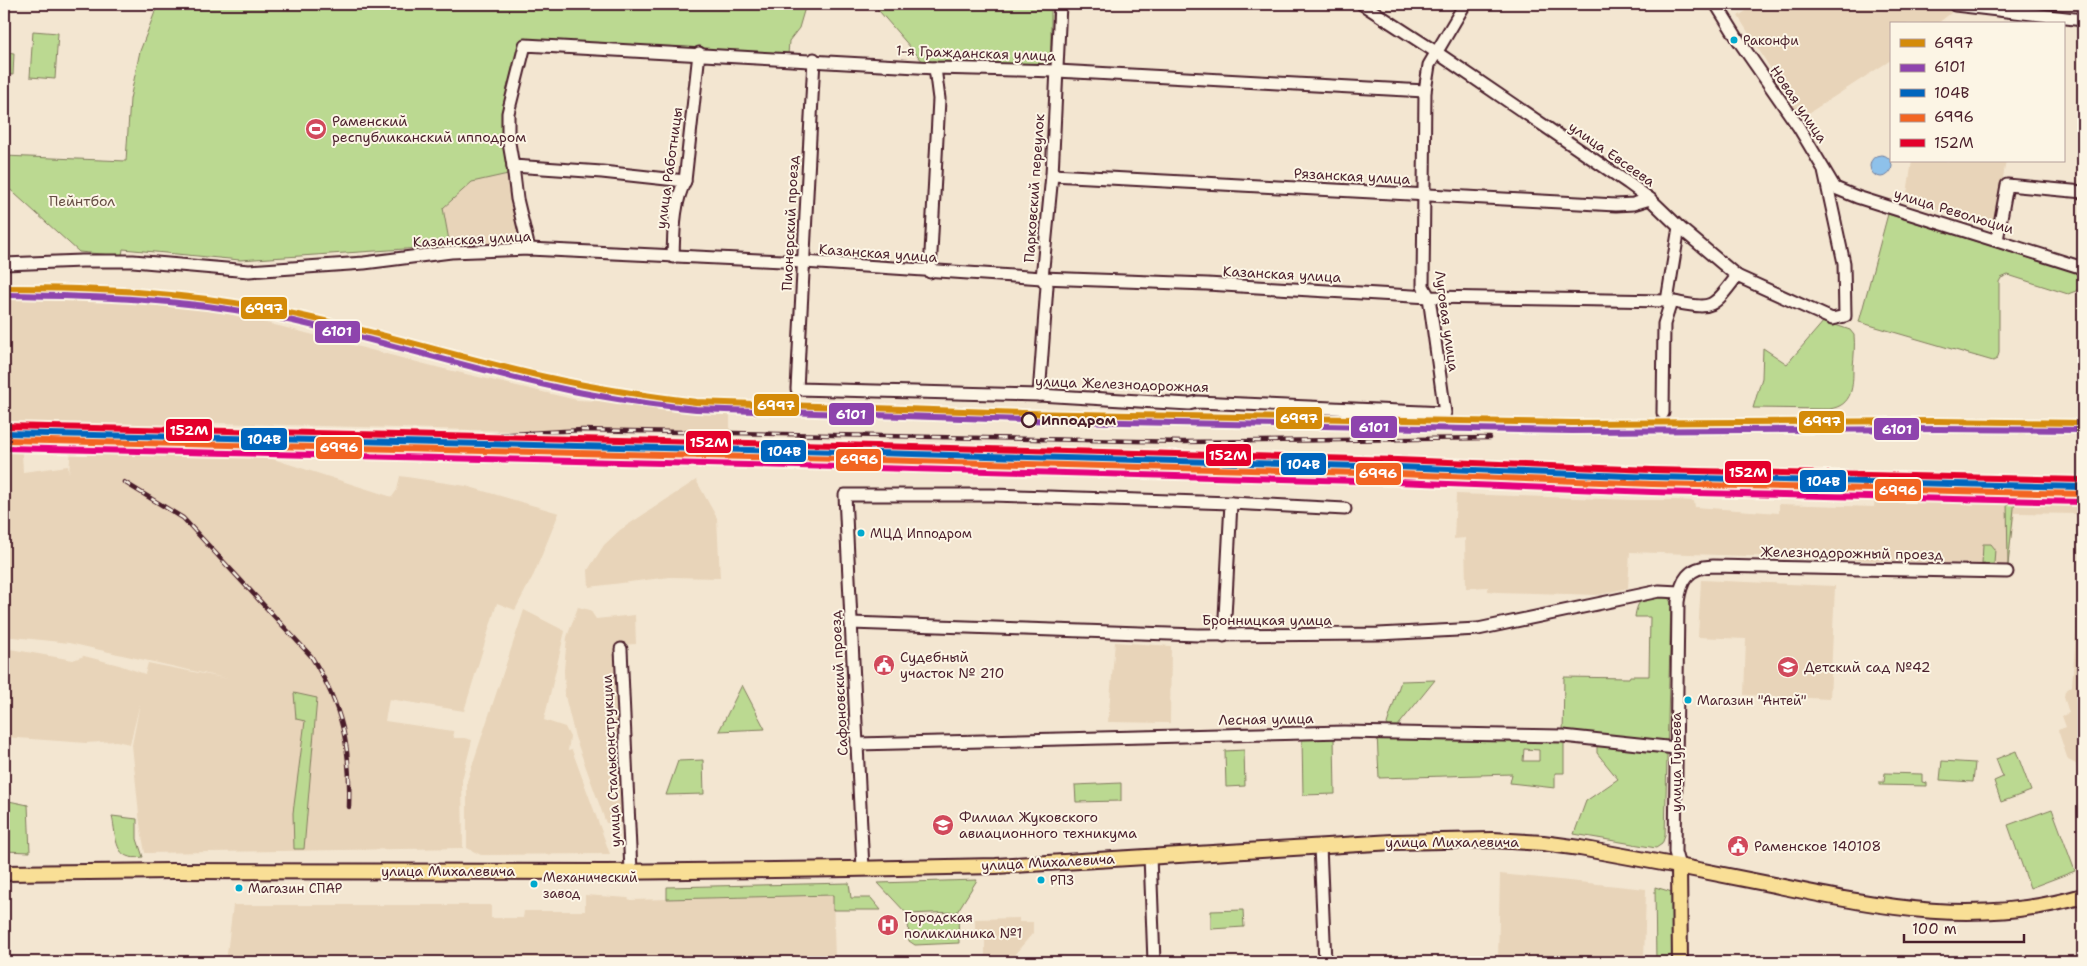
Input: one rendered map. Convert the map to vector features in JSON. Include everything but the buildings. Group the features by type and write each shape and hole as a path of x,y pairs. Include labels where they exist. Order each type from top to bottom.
{"main road":[{"name":"улица Михалевича","path":"4,873 173,871 631,872 863,869 996,866 1393,842 1509,840 1573,847 1863,903 1934,912 2006,910 2083,896"},
{"name":"улица Гурьева","path":"1679,866 1680,962"}],"street":[{"name":"Парковский переулок","path":"1039,395 1047,286 1042,278 1052,175 1061,4"},
{"name":"улица Евсеева","path":"1362,4 1436,52 1650,199 1679,228 1737,276 1832,319 1845,316 1844,263 1824,171"},
{"name":"Луговая улица","path":"1445,413 1428,297 1424,286 1425,91 1430,66 1436,52 1465,4"},
{"name":"Новая улица","path":"1716,4 1739,41 1798,126 1824,171"},
{"path":"1955,5 2083,20"},
{"name":"1-я Гражданская улица","path":"513,166 508,137 508,113 525,45 814,59 935,68 1057,71 1425,91"},
{"name":"улица Работницы","path":"673,258 678,197 685,181 699,54"},
{"name":"Пионерский проезд","path":"797,388 814,59"},
{"path":"930,272 939,99 935,68"},
{"path":"529,249 517,199 513,166 602,172 685,181"},
{"name":"улица Революции","path":"1824,171 1835,188 1839,190 2083,268"},
{"name":"Рязанская улица","path":"1052,175 1621,205 1650,199"},
{"path":"1997,240 2007,185 2083,192"},
{"path":"1663,413 1664,324 1670,305 1667,301 1679,228"},
{"name":"Казанская улица","path":"4,264 82,260 125,261 249,271 364,263 451,252 529,249 673,258 804,262 930,272 1206,284 1428,297 1667,301 1699,306 1713,304 1737,276"},
{"name":"улица Железнодорожная","path":"797,388 1039,395 1189,404 1197,402 1445,413"},
{"name":"Сафоновский проезд","path":"863,869 845,495 991,495 1231,503"},
{"path":"1224,636 1231,503 1345,509"},
{"name":"Железнодорожный проезд","path":"1679,592 1686,577 1696,569 1713,566 2008,572"},
{"name":"Бронницкая улица","path":"851,623 1224,636 1335,635 1478,629 1659,591 1679,592"},
{"name":"улица Гурьева","path":"1679,592 1676,748 1676,852 1679,866"},
{"name":"улица Стальконструкции","path":"621,649 631,872"},
{"name":"Лесная улица","path":"857,744 1344,732 1564,736 1676,748"},
{"path":"1320,846 1325,962"},
{"path":"1150,856 1154,962"}],"shaded area":[{"path":"1758,4 1950,4 1951,13 1940,22 1890,22 1890,61 1801,118 1738,16"},
{"path":"1912,162 2006,162 1994,228 1906,200"},
{"path":"508,174 523,240 450,246 443,208 472,182"},
{"path":"4,293 165,299 283,327 440,368 577,400 730,407 730,430 625,432 510,431 214,423 212,429 145,425 4,423"},
{"path":"71,446 165,449 240,457 242,449 392,497 397,490 400,476 466,486 559,513 534,574 515,610 497,603 464,711 389,699 385,721 453,731 454,738 472,740 462,780 463,848 145,853 132,745 140,703 130,744 116,741 86,743 4,737 4,648 73,660 84,656 145,674 148,663 229,679 69,643 4,636 4,447 13,447 13,453 22,453 23,472 68,466 69,473"},
{"path":"2064,479 2073,479 2073,497 2083,498 2083,514 2015,513 2008,565 1630,552 1628,588 1598,595 1497,592 1488,591 1488,587 1466,588 1465,538 1454,539 1456,494 1694,501 1695,507 1779,513 1779,504 1874,507 1875,495 2036,500 2036,495 2063,496"},
{"path":"696,480 717,518 720,578 670,577 589,587 588,570 604,545 620,530"},
{"name":"Детский сад №42","path":"1701,580 1835,586 1830,699 1744,695 1746,639 1698,637"},
{"path":"2078,606 2083,606 2083,784 2076,764 2068,760 2058,730 2066,727 2062,716 2069,713 2064,697 2065,691 2072,686"},
{"path":"578,607 590,610 596,619 635,615 636,644 619,645 626,822 606,823 575,737 565,696 564,670 567,637"},
{"path":"524,610 565,631 544,720 565,727 570,737 568,751 572,750 610,854 481,855 467,848 467,781"},
{"path":"1115,642 1171,646 1170,723 1108,722"},
{"path":"1500,874 1646,889 1644,962 1498,962"},
{"path":"585,895 628,898 630,900 833,895 835,961 985,958 985,933 975,933 975,919 1019,918 1019,922 1033,922 1033,933 1014,955 1014,962 226,962 233,905 491,905 491,918 523,918 524,911 585,911"}],"green space":[{"name":"Раменский республиканский ипподром","path":"158,4 806,4 799,28 789,41 788,55 521,39 502,117 508,174 472,182 443,208 450,246 240,260 123,249 122,256 79,252 4,184 4,156 126,161 130,99 140,51"},
{"path":"873,4 1047,4 1051,7 1051,66 924,63"},
{"path":"33,31 58,33 55,79 30,77"},
{"path":"4,52 14,53 13,75 4,74"},
{"path":"1888,214 2074,272 2079,277 2080,285 2076,291 2068,294 2008,275 2001,278 1999,282 1999,353 1997,359 1993,361 1859,322"},
{"path":"1824,321 1850,330 1854,335 1852,388 1843,404 1829,409 1753,408 1762,378 1763,348 1787,364"},
{"path":"2007,499 2015,499 2008,565"},
{"path":"1983,544 1991,544 1995,549 1994,564 1982,564"},
{"path":"1667,595 1671,603 1665,836 1662,844 1656,848 1574,834 1586,801 1618,779 1597,753 1597,740 1564,737 1564,773 1555,773 1555,788 1510,783 1512,774 1379,778 1377,732 1392,733 1387,724 1401,681 1435,680 1393,732 1563,736 1564,677 1629,678 1630,676 1649,676 1650,617 1635,617 1638,606 1644,598","holes":["1524,749 1539,750 1539,761 1523,761"]},
{"path":"742,685 765,729 719,731"},
{"path":"294,693 317,698 304,849 294,849 293,813 305,721 296,719"},
{"path":"1334,738 1335,794 1303,795 1302,739"},
{"path":"1244,750 1245,786 1226,787 1225,751"},
{"path":"2016,751 2031,791 2001,802 1994,781 2003,777 1996,759"},
{"path":"703,760 704,794 666,795 678,761"},
{"path":"1942,761 1975,763 1973,782 1940,780"},
{"path":"1885,773 1922,774 1922,782 1927,783 1927,786 1879,785 1879,782 1884,782"},
{"path":"1121,783 1121,801 1076,802 1075,785"},
{"path":"4,800 28,805 30,852 4,851"},
{"path":"2052,809 2075,871 2030,888 2008,825"},
{"path":"112,816 137,819 137,839 143,857 133,858 121,852 116,840"},
{"path":"977,880 957,912 907,914 878,883"},
{"path":"849,883 851,898 871,898 881,910 833,910 833,895 667,899 667,887"},
{"path":"1655,887 1672,892 1673,954 1660,962 1656,962"},
{"path":"1243,910 1244,927 1211,929 1211,911"},
{"path":"958,916 959,943 915,945 909,941 908,918"}],"water":[{"path":"1881,155 1889,158 1892,166 1889,174 1881,177 1873,174 1870,166 1873,158"}],"railway":[{"path":"437,438 582,430 1184,442 1490,438"},
{"path":"124,482 183,518 311,656 331,693 343,728 348,765 349,807"}],"transit line":[{"name":"6997","path":"4,288 107,290 211,299 313,318 482,362 587,386 696,402 1022,413 1572,423 1938,421 2083,423"},
{"name":"6101","path":"4,295 142,300 245,312 313,326 482,370 568,390 623,400 696,409 1022,420 1572,431 2083,430"},
{"name":"152М","path":"4,426 839,445 1397,460 1652,470 2083,480"},
{"name":"104В","path":"4,433 839,452 1397,467 1652,477 2083,487"},
{"name":"6996","path":"4,440 839,459 1397,474 1652,484 2083,494"},
{"path":"4,448 839,467 1397,482 1652,492 2083,502"}],"place":[{"name":"Раконфи","path":"1734,40"},
{"name":"Раменский республиканский ипподром","path":"316,129"},
{"name":"Ипподром","path":"1029,420"},
{"name":"МЦД Ипподром","path":"861,533"},
{"name":"Судебный участок № 210","path":"884,665"},
{"name":"Детский сад №42","path":"1788,667"},
{"name":"Магазин \"Антей\"","path":"1688,700"},
{"name":"Филиал Жуковского авиационного техникума","path":"943,825"},
{"name":"Раменское 140108","path":"1738,846"},
{"name":"РПЗ","path":"1041,880"},
{"name":"Механический завод","path":"534,884"},
{"name":"Магазин СПАР","path":"239,888"},
{"name":"Городская поликлиника №1","path":"888,925"}],"park label":[{"name":"Пейнтбол","path":"82,201"}]}
